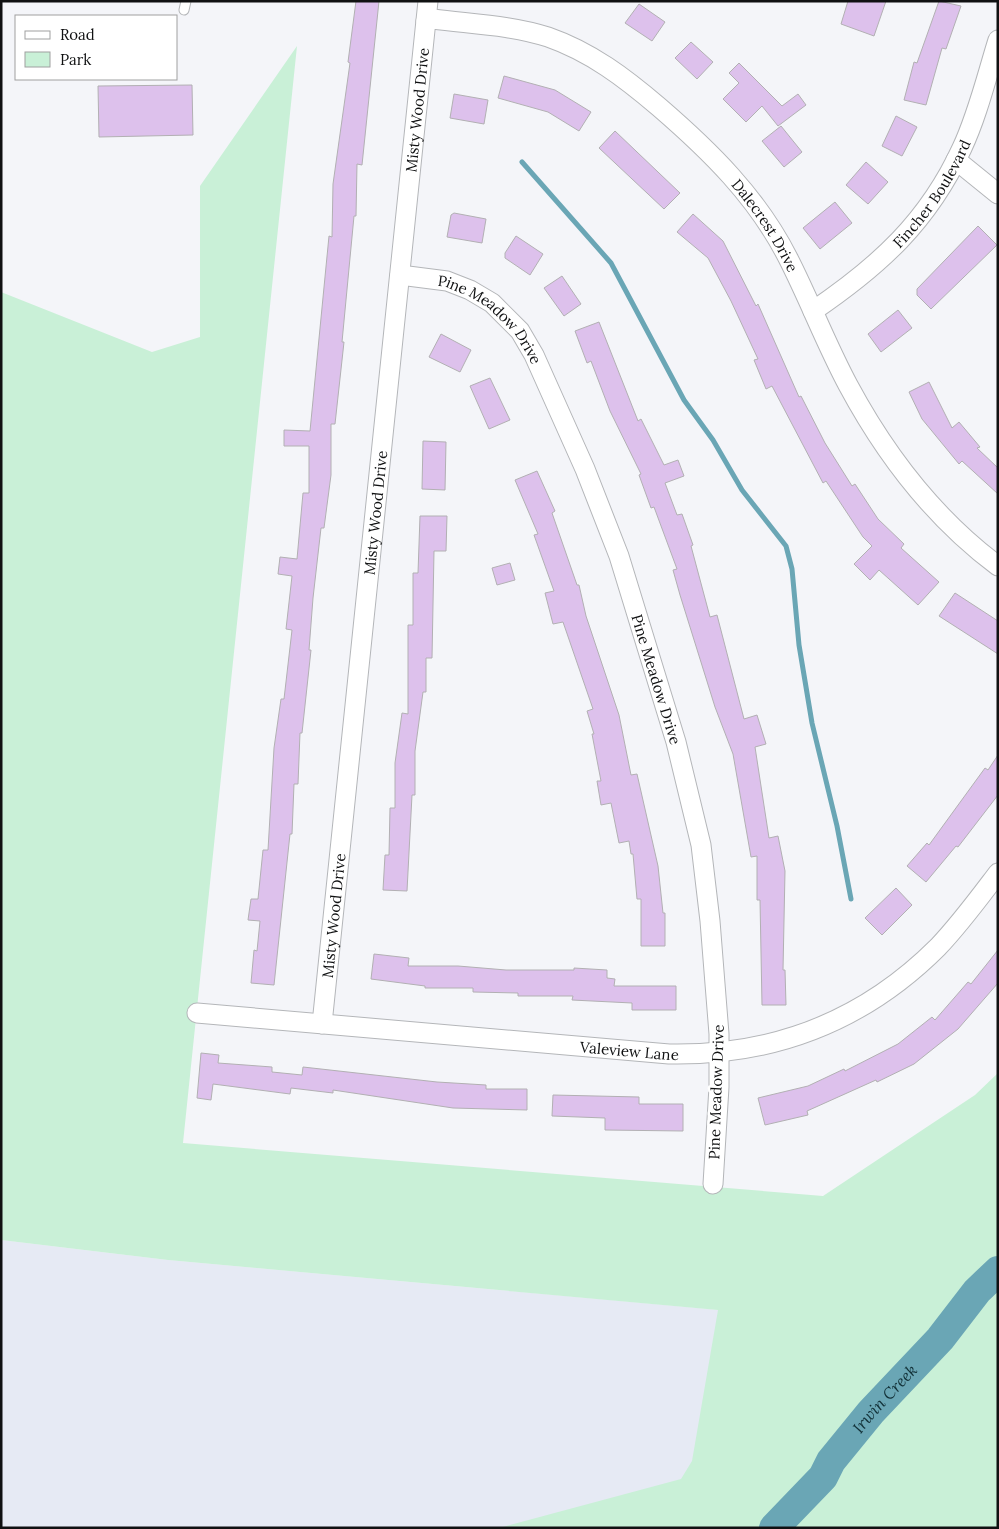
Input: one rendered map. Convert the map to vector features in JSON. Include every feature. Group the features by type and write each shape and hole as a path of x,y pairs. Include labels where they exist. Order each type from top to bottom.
{"street":[{"name":"Misty Wood Drive","path":"322,1024 428,1"},
{"name":"Dalecrest Drive","path":"426,21 433,20 520,29 568,45 602,62 627,80 701,143 734,178 757,208 787,256 847,384 873,428 899,466 953,527 998,566"},
{"name":"Fincher Boulevard","path":"813,311 848,287 891,250 933,200 956,160 970,129 998,40"},
{"path":"956,160 998,194"},
{"name":"Pine Meadow Drive","path":"400,275 448,281 470,290 492,303 512,322 534,355 596,496 634,601 687,782 706,880 719,1054 713,1184"},
{"name":"Valeview Lane","path":"198,1013 669,1054 719,1054 741,1051 800,1035 865,1005 899,982 940,945 998,873"}],"shaded area":[{"path":"1,1240 168,1260 796,1317 764,1461 503,1528 1,1528"}],"green space":[{"path":"297,46 183,1143 823,1196 975,1095 998,1073 998,1528 499,1528 681,1479 692,1461 718,1310 168,1260 1,1240 1,292 152,352 200,337 200,186"}],"building":[{"path":"356,1 379,1 362,165 357,164 356,216 354,216 342,342 344,342 335,424 331,424 331,475 324,528 321,528 313,598 309,650 311,650 302,733 300,733 298,784 294,784 292,834 290,834 274,985 251,983 254,950 257,951 260,921 248,920 251,899 258,899 263,850 268,850 274,748 281,699 284,699 292,630 286,629 292,576 278,574 280,557 297,559 303,493 309,493 309,446 284,446 284,430 310,431 329,236 332,237 333,184 350,63 348,62"},
{"path":"848,1 886,1 874,36 841,24"},
{"path":"939,1 961,6 946,49 942,48 926,105 904,100 914,62 917,63"},
{"path":"639,4 665,22 652,41 625,23"},
{"path":"691,42 713,62 697,79 675,58"},
{"path":"739,63 782,106 798,94 806,105 778,126 762,106 746,122 723,99 739,83 729,73"},
{"path":"504,76 555,90 591,112 579,131 548,112 498,98"},
{"path":"192,85 193,135 99,137 98,86"},
{"path":"454,94 488,100 484,124 450,118"},
{"path":"896,116 917,127 902,156 882,146"},
{"path":"781,126 802,152 784,167 762,141"},
{"path":"615,131 680,193 664,209 599,148"},
{"path":"866,162 888,182 868,204 846,185"},
{"path":"835,202 852,223 820,249 803,228"},
{"path":"454,213 486,219 482,243 447,237 451,215"},
{"path":"693,214 723,241 756,306 758,304 799,397 801,396 825,443 852,486 855,484 878,519 904,544 901,548 939,582 918,605 879,570 870,580 854,564 872,546 863,537 826,481 823,483 772,386 766,389 754,360 758,359 731,301 708,258 677,232"},
{"path":"978,226 997,245 931,309 917,295 917,289"},
{"path":"516,236 543,254 530,275 505,258 505,253"},
{"path":"562,276 581,304 564,316 544,288"},
{"path":"898,310 912,328 881,352 868,334"},
{"path":"599,322 638,421 641,419 664,465 678,460 684,476 665,483 677,515 682,514 693,545 691,546 710,617 717,615 744,719 757,715 766,744 755,747 769,838 778,836 785,871 783,970 785,970 786,1005 762,1005 760,900 757,900 757,856 751,857 733,754 715,707 680,595 673,570 677,569 654,507 651,508 639,475 641,474 610,411 591,361 587,363 575,331"},
{"path":"441,334 471,350 460,372 429,357"},
{"path":"490,378 510,420 489,429 470,386"},
{"path":"929,382 952,428 959,422 980,447 977,448 998,468 998,494 962,461 959,464 922,419 909,392"},
{"path":"423,441 446,442 445,490 422,489"},
{"path":"537,471 555,511 552,513 577,585 579,585 586,616 619,715 631,775 637,774 658,866 663,913 665,913 665,946 641,946 641,899 637,899 633,854 631,854 629,841 619,843 611,803 601,805 597,781 601,781 592,734 594,734 587,711 593,709 563,622 553,624 545,593 554,591 534,535 538,534 515,480"},
{"path":"420,516 447,516 446,551 434,551 432,658 426,658 426,692 423,692 415,751 415,795 412,795 407,891 383,890 385,855 389,855 390,808 395,808 395,763 402,713 408,714 408,625 413,625 413,573 418,573"},
{"path":"510,563 515,580 497,585 492,568"},
{"path":"955,593 998,621 998,654 939,616"},
{"path":"998,755 998,795 958,847 956,846 926,882 907,866 927,843 929,845 985,768 988,770"},
{"path":"896,888 912,905 882,935 865,918"},
{"path":"998,950 998,983 958,1029 914,1064 877,1082 876,1080 807,1111 808,1115 765,1125 758,1098 808,1086 844,1069 845,1071 898,1044 932,1017 935,1020 968,982 971,984"},
{"path":"374,954 409,958 408,966 458,966 506,970 574,970 574,968 607,970 607,978 615,979 614,986 676,986 676,1010 632,1010 632,1003 572,1000 573,996 518,996 518,993 473,992 473,988 425,988 425,986 371,979"},
{"path":"201,1053 219,1055 218,1063 272,1067 272,1072 302,1075 303,1067 437,1082 486,1085 486,1089 527,1089 527,1110 453,1108 333,1090 333,1093 291,1088 290,1094 213,1084 211,1100 197,1098"},
{"path":"553,1095 639,1097 639,1104 683,1104 683,1131 605,1130 605,1118 552,1116"}],"waterway":[{"path":"522,162 611,263 684,400 713,440 742,490 786,546 792,569 799,645 812,723 837,826 851,899"},
{"name":"Irwin Creek","path":"774,1528 823,1477 831,1461 871,1412 940,1339 977,1291 998,1271"}]}
